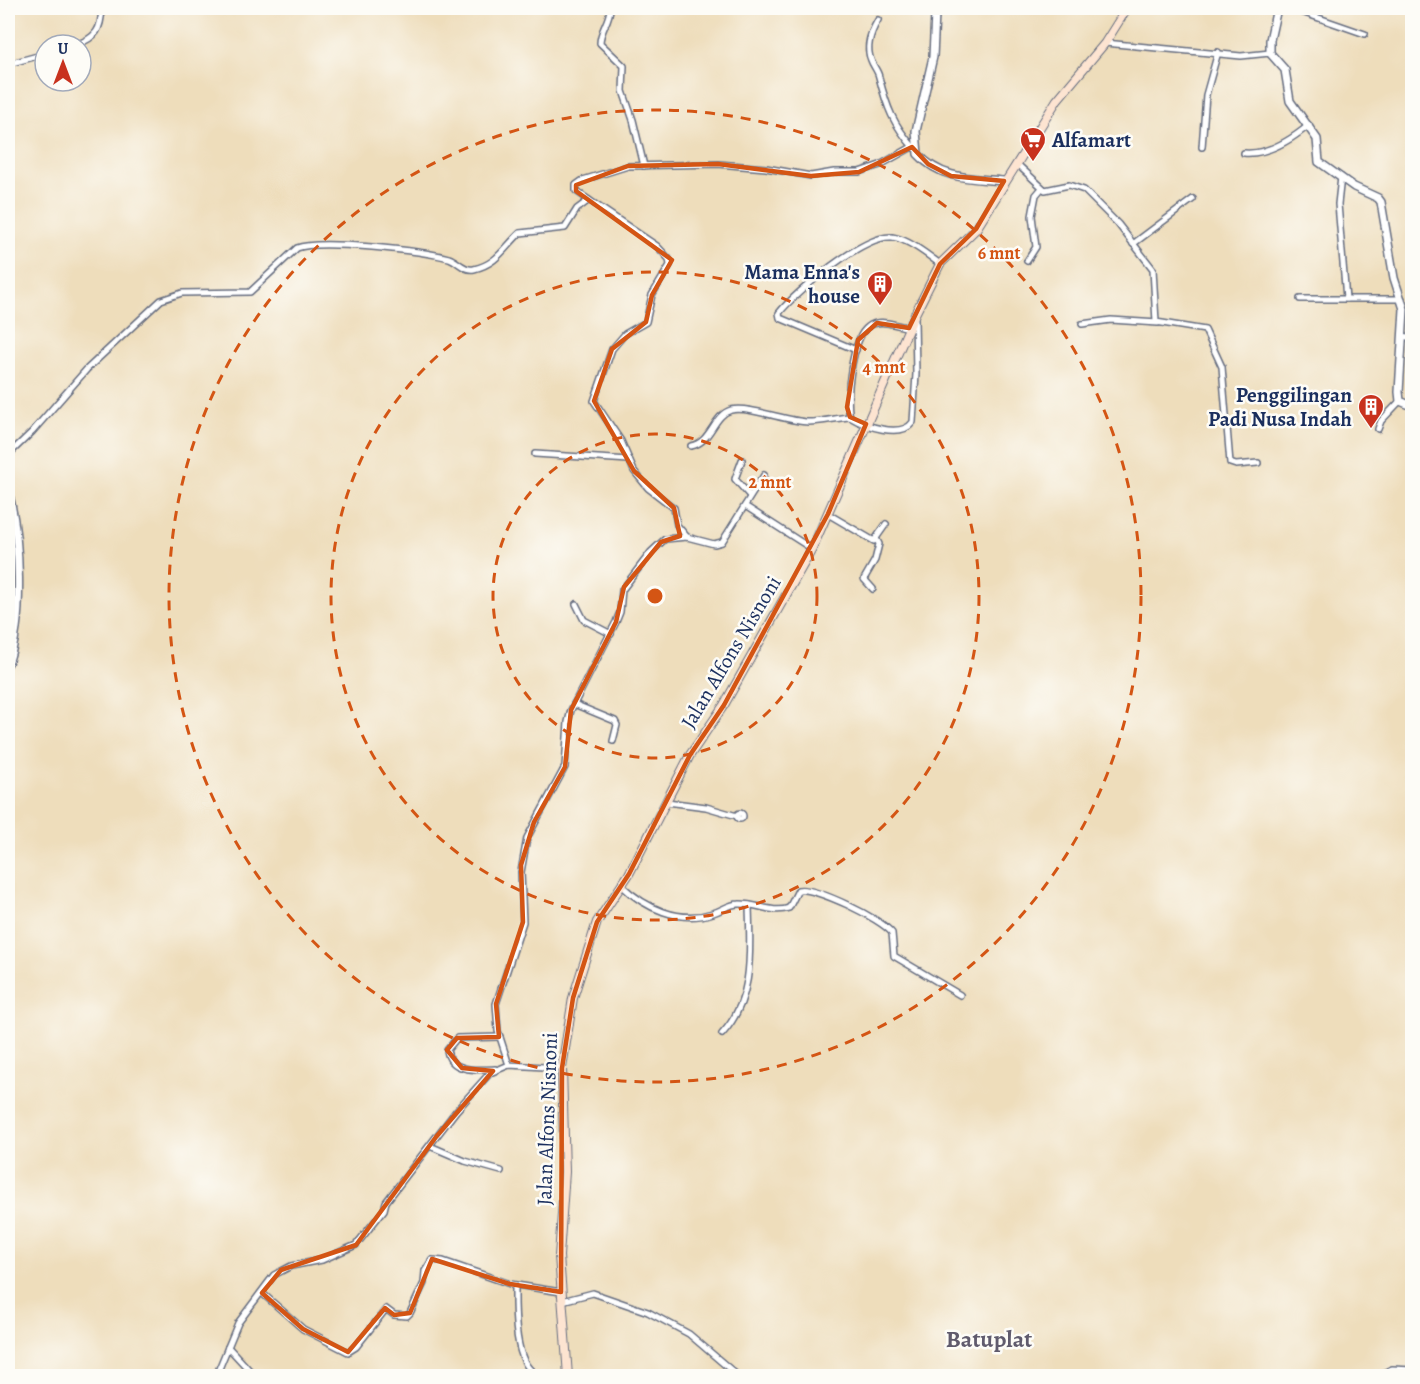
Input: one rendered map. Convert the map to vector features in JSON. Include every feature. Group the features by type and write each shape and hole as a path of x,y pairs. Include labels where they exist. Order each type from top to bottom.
{"main road":[{"name":"Jalan Alfons Nisnoni","path":"566,1377 559,1256 565,1151 562,1068 570,1012 582,964 597,922 621,885 690,755 724,705 812,549 915,314 940,264 976,229 1057,100 1105,43 1127,8"}],"street":[{"path":"93,36 98,32 102,8"},
{"path":"610,8 609,20 600,37 600,43 624,66 623,91 633,120 644,166"},
{"path":"918,154 916,131 933,57 935,14 932,8"},
{"path":"1277,8 1270,39 1270,53 1285,70 1290,101 1317,139 1320,164 1354,187 1380,200 1394,278 1402,299 1403,336 1399,380 1400,401 1378,429"},
{"path":"1290,8 1365,34"},
{"path":"878,20 869,39 870,60 878,72 883,97 896,128 928,164 951,176 1005,181"},
{"path":"1105,43 1241,56 1270,53"},
{"path":"1202,147 1206,95 1218,52"},
{"path":"8,64 33,57"},
{"path":"1244,153 1253,154 1282,144 1309,125"},
{"path":"687,537 678,525 674,508 648,488 634,471 621,441 594,400 612,349 625,334 646,322 652,296 670,263 668,256 657,246 576,191 578,182 621,167 644,166 718,164 766,168 811,177 825,173 859,172 872,169 912,147"},
{"path":"1017,164 1042,188 1051,190 1070,185 1087,191 1153,270 1158,323"},
{"path":"1341,177 1338,204 1346,299"},
{"path":"1027,261 1036,247 1032,216 1036,195 1042,188"},
{"path":"1132,244 1193,199"},
{"path":"8,455 32,432 87,369 114,346 155,304 167,297 182,293 250,292 301,246 336,244 418,253 449,258 467,269 473,269 497,259 519,233 565,228 577,209 589,200"},
{"path":"856,350 780,318 779,314 794,295 823,272 864,245 885,237 902,240 940,264"},
{"path":"1300,299 1402,299"},
{"path":"691,446 705,438 721,416 730,410 750,410 773,417 807,422 850,417 866,424 900,430 908,427 913,422 916,374 915,314"},
{"path":"1082,324 1111,320 1158,323 1205,330 1222,367 1231,463 1258,463"},
{"path":"850,417 847,402 858,340 871,325 886,323 909,328"},
{"path":"1403,336 1413,338"},
{"path":"1400,401 1413,406"},
{"path":"535,454 629,460"},
{"path":"742,460 735,479 750,496"},
{"path":"509,1065 500,1037 496,1004 523,922 521,865 534,822 564,767 568,722 574,704 620,612 622,590 651,552 665,539 687,537 719,544 764,475"},
{"path":"8,491 14,527 17,592 16,635 8,663"},
{"path":"745,506 812,549"},
{"path":"828,514 877,540"},
{"path":"873,589 864,579 874,560 879,544 877,540 886,524"},
{"path":"576,604 584,620 611,634"},
{"path":"574,704 615,721 617,725 613,741"},
{"path":"667,802 706,807 737,816"},
{"path":"621,885 633,897 654,910 672,914 712,914 730,905 749,905 778,911 789,908 798,890 806,889 820,893 881,923 892,933 894,956 960,995"},
{"path":"722,1034 740,1005 748,981 749,905"},
{"path":"500,1037 457,1038 447,1050 451,1060 462,1068 497,1068 509,1065 562,1068"},
{"path":"216,1377 238,1323 267,1284 281,1270 322,1260 356,1245 456,1111 497,1068"},
{"path":"430,1146 465,1161 501,1170"},
{"path":"262,1293 303,1329 348,1352 356,1347 386,1309 394,1315 407,1316 410,1313 424,1283 425,1271 432,1260 443,1261 515,1285 561,1292"},
{"path":"515,1285 515,1327 529,1367 541,1375 566,1377"},
{"path":"562,1301 593,1293 648,1312 689,1334 738,1377"},
{"path":"228,1347 251,1372 261,1377"},
{"path":"1381,1377 1392,1370 1413,1371"}],"highlighted area":[{"path":"912,147 928,164 951,176 1004,181 976,229 940,264 909,328 877,323 858,340 847,407 850,417 866,424 828,514 724,705 690,755 629,874 597,922 573,998 562,1068 561,1292 510,1284 432,1259 410,1313 394,1315 385,1308 348,1352 303,1329 262,1293 281,1270 356,1245 436,1137 493,1071 462,1068 447,1050 457,1038 499,1037 496,1004 523,922 521,865 534,822 565,767 571,710 616,622 624,587 661,542 680,536 674,508 634,471 594,401 612,349 646,322 652,295 672,260 576,191 576,185 628,166 718,164 811,176 859,172"}],"place":[{"name":"Alfamart","path":"1033,163"},
{"name":"Mama Enna's house","path":"880,307"},
{"name":"Penggilingan Padi Nusa Indah","path":"1371,430"}],"district":[{"name":"Batuplat","path":"989,1339"}]}
